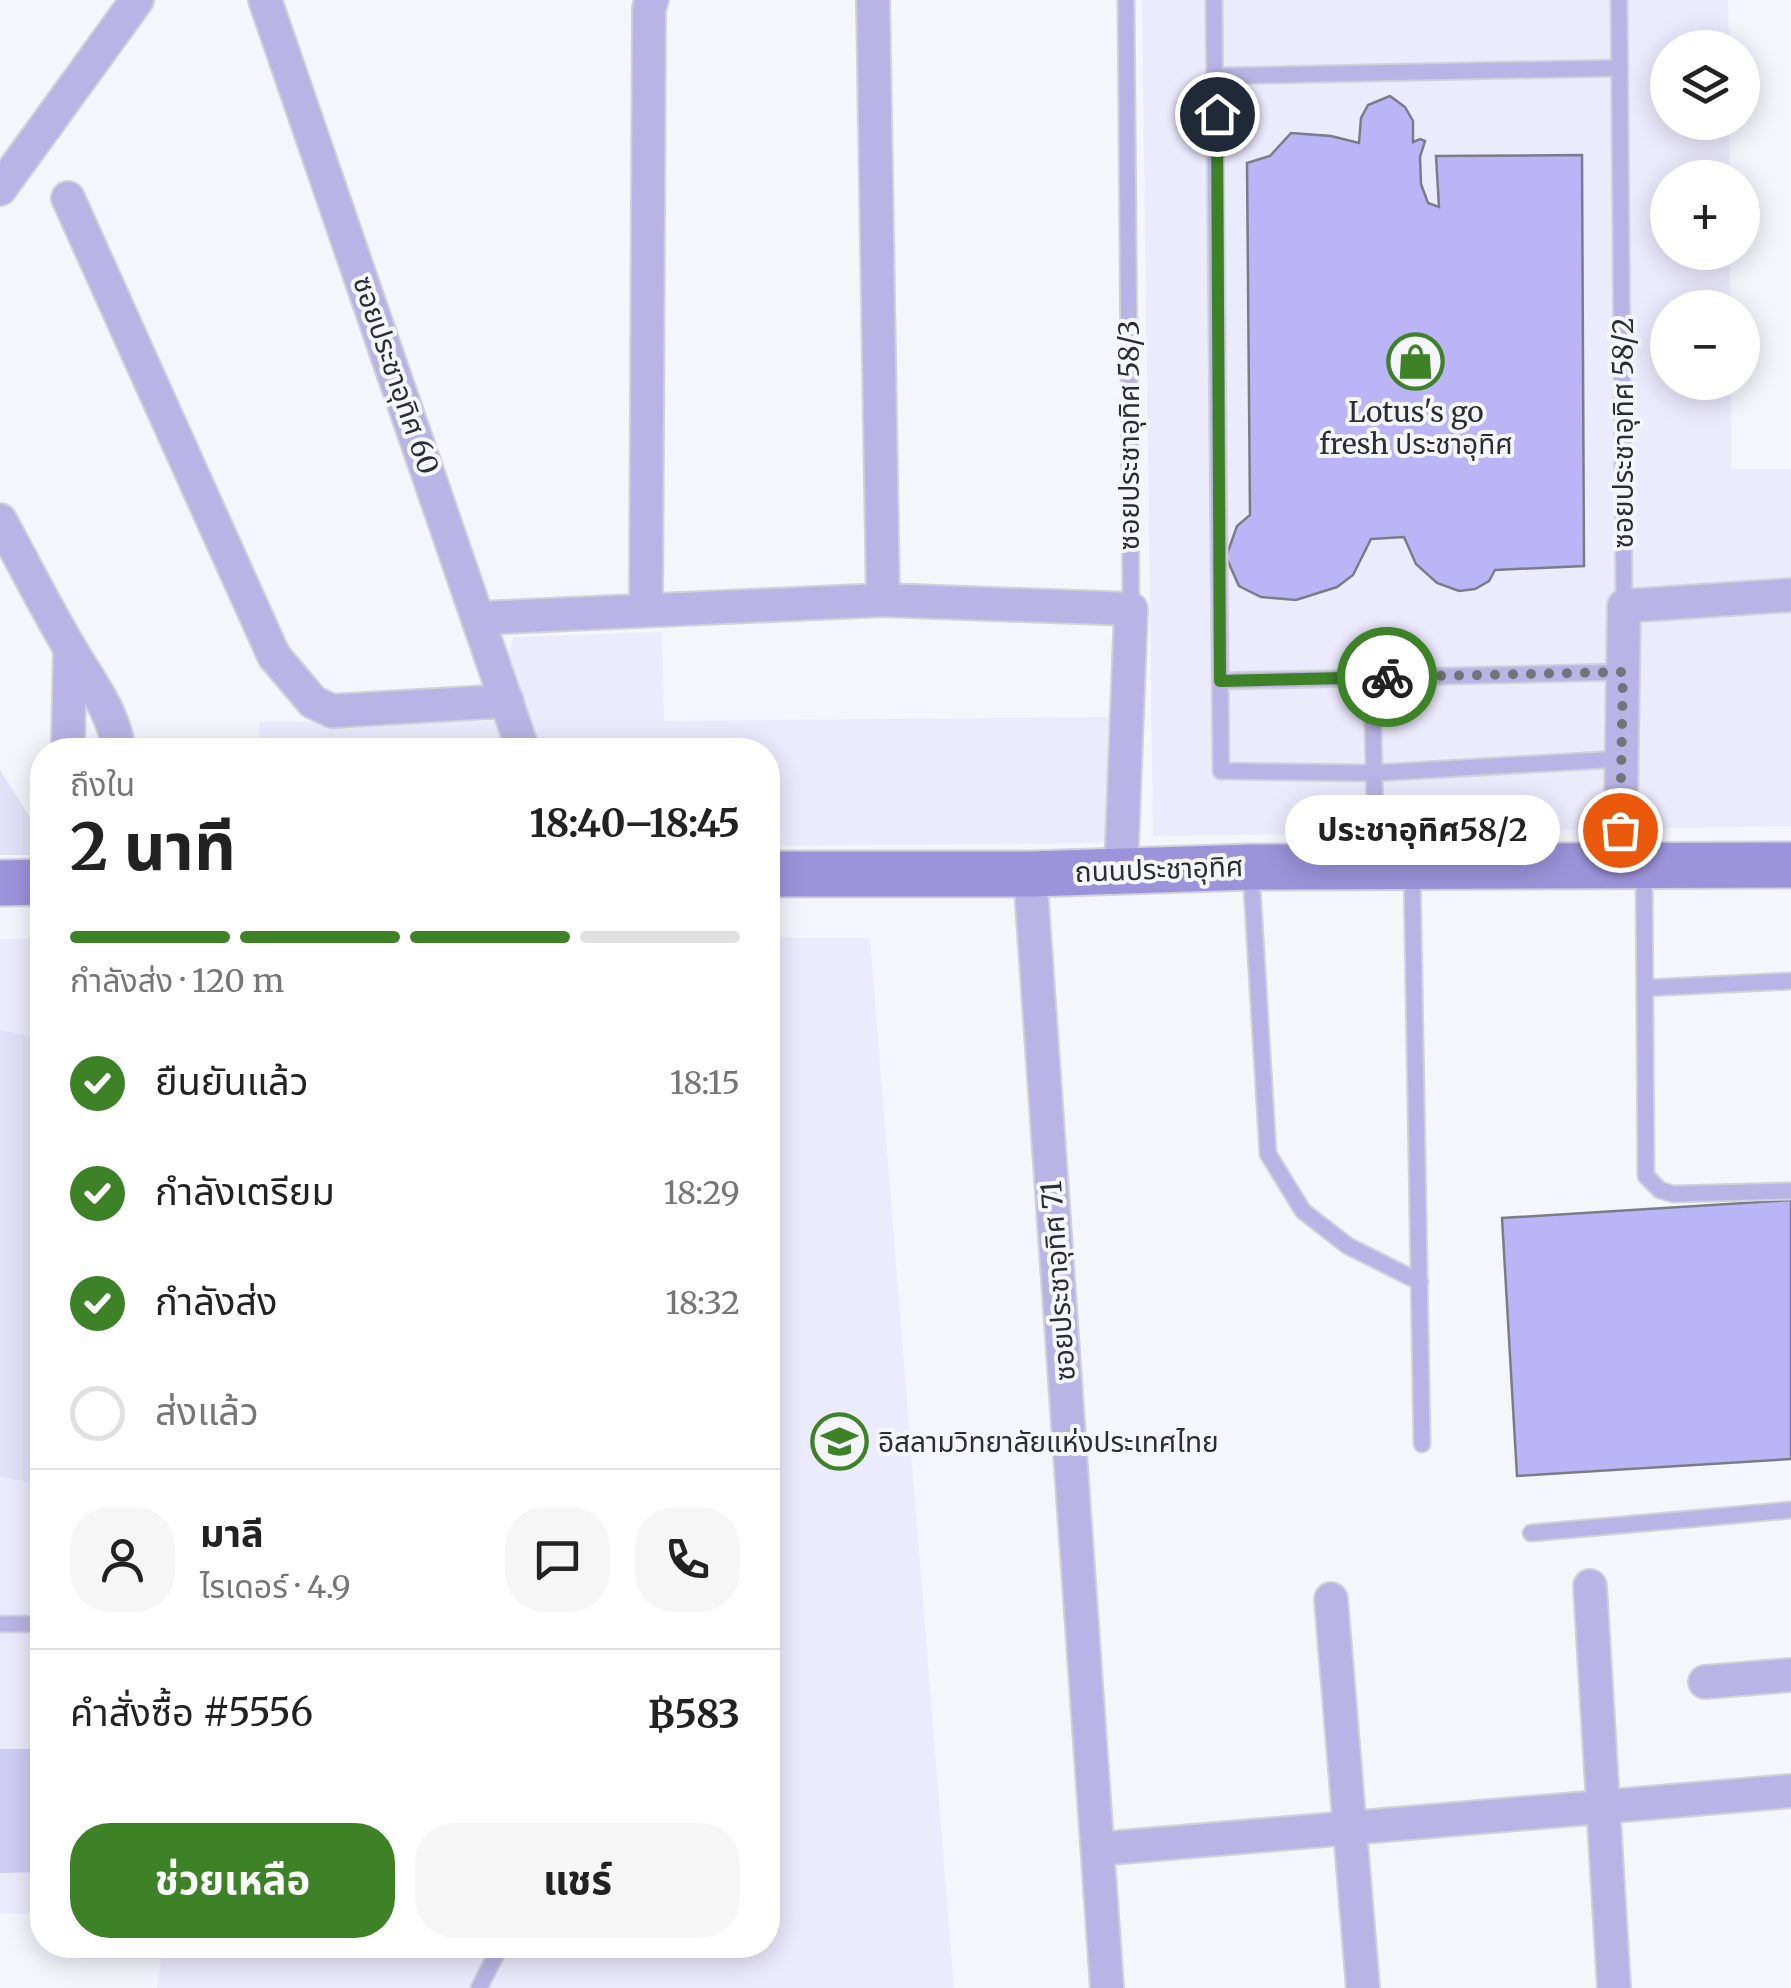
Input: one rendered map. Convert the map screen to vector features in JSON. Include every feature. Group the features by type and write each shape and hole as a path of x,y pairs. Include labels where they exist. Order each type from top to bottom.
{"main road":[{"name":"ถนนประชาอุทิศ","path":"780,874 1030,874 1251,866 1791,864"},
{"path":"0,883 30,882"}],"street":[{"path":"5,169 137,0"},
{"name":"ซอยประชาอุทิศ 60","path":"265,0 520,738"},
{"path":"646,610 652,0"},
{"path":"874,0 883,600"},
{"path":"68,198 274,656 314,702 332,711 508,701"},
{"path":"0,520 102,699 118,738"},
{"path":"1624,606 1791,595"},
{"path":"480,618 883,600 1131,608"},
{"name":"ซอยประชาอุทิศ 58/2","path":"1624,606 1622,759 1632,866"},
{"name":"ซอยประชาอุทิศ 58/3","path":"1120,869 1131,608"},
{"path":"68,738 70,648"},
{"name":"ซอยประชาอุทิศ 71","path":"1030,874 1107,1988"},
{"path":"1590,1586 1614,1988"},
{"path":"1331,1599 1363,1988"},
{"path":"1705,1682 1791,1675"},
{"path":"1098,1849 1791,1791"}],"lane":[{"name":"ซอยประชาอุทิศ 58/3","path":"1126,0 1131,608"},
{"path":"1214,0 1221,771 1374,773 1622,759"},
{"name":"ซอยประชาอุทิศ 58/2","path":"1619,0 1624,606"},
{"path":"1217,76 1620,68"},
{"path":"1220,681 1623,672"},
{"path":"1372,678 1374,773 1394,868 1420,1282 1422,1444"},
{"path":"1251,866 1268,1154 1303,1212 1348,1246 1420,1282"},
{"path":"1632,866 1645,988 1646,1176 1660,1190 1673,1194 1791,1191"},
{"path":"1645,988 1791,981"},
{"path":"1531,1534 1791,1510"},
{"path":"0,1624 30,1624"},
{"path":"479,1988 494,1958"}],"shaded area":[{"path":"1142,0 1728,0 1729,30 1650,30 1650,140 1729,140 1730,160 1650,160 1650,270 1730,270 1730,290 1650,290 1650,400 1731,400 1731,469 1791,469 1791,826 1153,836"},
{"path":"662,632 664,721 1109,717 1109,843 780,846 780,738 260,738 259,722 497,721 513,637"},
{"path":"0,770 30,817 30,855 0,855"},
{"name":"อิสลามวิทยาลัยแห่งประเทศไทย","path":"780,938 870,938 954,1988 157,1988 161,1958 780,1958"},
{"path":"0,939 30,939 30,1914 0,1913"},
{"path":"0,1030 30,1036 30,1482 0,1476"}],"water":[{"path":"0,1749 30,1749 30,1872 0,1873"}],"building":[{"name":"Lotus's go fresh ประชาอุทิศ","path":"1390,96 1405,107 1413,121 1413,142 1425,141 1420,157 1421,184 1428,203 1439,207 1436,156 1582,155 1584,566 1495,570 1489,581 1475,589 1459,591 1437,583 1416,564 1404,537 1371,539 1353,575 1337,587 1296,600 1261,597 1239,586 1226,557 1237,526 1250,515 1247,163 1270,156 1291,133 1359,143 1361,118 1368,105"},
{"path":"1791,1200 1791,1459 1517,1476 1502,1218"}],"way so far":[{"path":"1387,677 1623,672 1620,830"}],"place":[{"name":"Lotus's go fresh ประชาอุทิศ","path":"1416,361"},
{"name":"ประชาอุทิศ58/2","path":"1620,830"},
{"name":"อิสลามวิทยาลัยแห่งประเทศไทย","path":"839,1442"}],"route":[{"path":"1217,114 1220,681 1387,677"}]}
